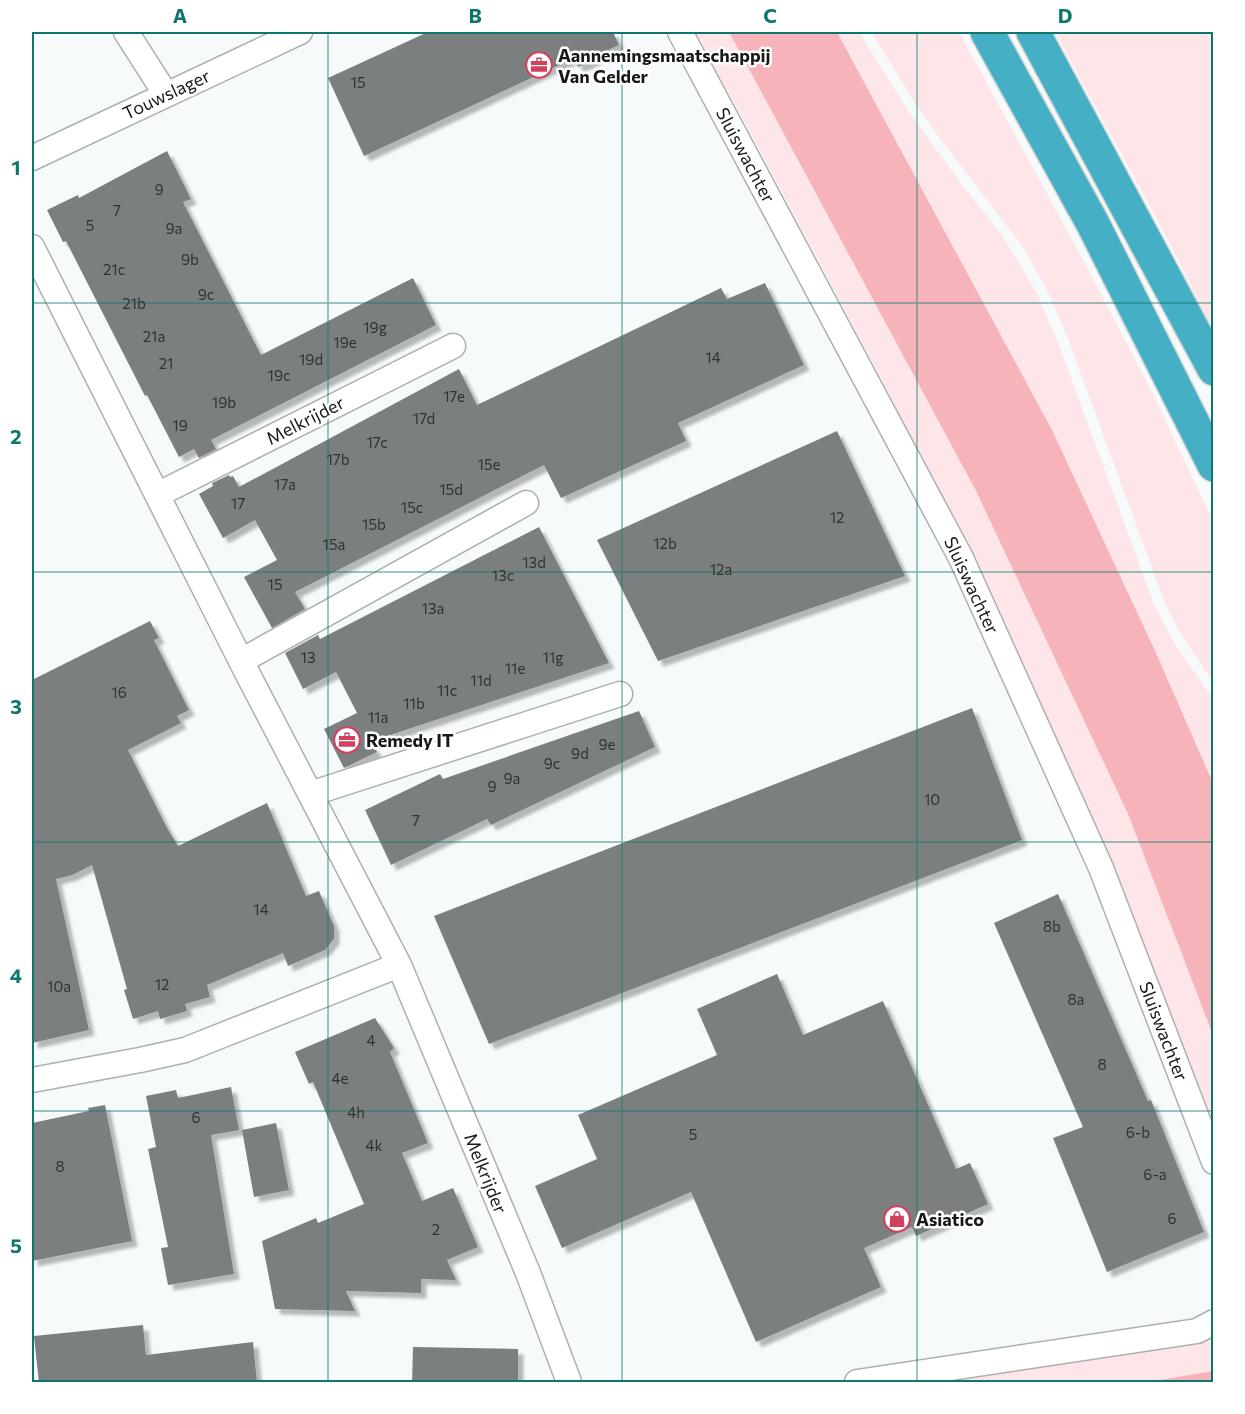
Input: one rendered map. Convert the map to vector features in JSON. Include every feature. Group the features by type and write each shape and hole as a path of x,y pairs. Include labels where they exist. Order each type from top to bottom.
{"highway":[{"path":"987,32 1093,224 1214,465"},
{"path":"1033,32 1214,369"}],"street":[{"path":"126,32 165,93"},
{"name":"Touwslager","path":"32,158 165,93 300,32"},
{"name":"Sluiswachter","path":"680,32 961,558 1101,868 1214,1162"},
{"name":"Melkrijder","path":"32,247 241,661 399,964 528,1273 569,1383"},
{"name":"Melkrijder","path":"157,495 453,346"},
{"path":"241,661 526,503"},
{"path":"310,794 621,694"},
{"path":"32,1080 185,1050 399,964"},
{"path":"857,1383 1197,1331 1214,1322"}],"shaded area":[{"path":"693,32 729,32 975,489 1128,814 1213,1035 1213,1127 1139,935 1037,697 890,395 740,113"},
{"path":"729,32 837,32 1052,430 1157,655 1213,783 1213,1035 1128,814 975,489"},
{"path":"837,32 859,32 907,109 1002,235 1037,293 1057,340 1154,604 1173,641 1213,699 1213,783 1157,655 1052,430"},
{"path":"871,32 959,32 1088,269 1153,394 1213,521 1213,682 1181,635 1164,601 1067,336 1046,288 1023,247 941,140"},
{"path":"1055,32 1213,32 1213,330 1166,236"},
{"path":"1213,1336 1213,1371 1148,1382 927,1382 1186,1343"},
{"path":"1213,1371 1213,1382 1148,1382"}],"building":[{"path":"428,32 613,32 619,45 578,67 574,58 364,156 328,78"},
{"path":"167,151 191,199 183,202 261,355 413,278 436,325 211,440 216,449 199,458 194,449 179,457 147,395 145,396 66,241 63,242 47,210 78,195 79,198"},
{"path":"765,283 804,365 678,423 686,441 561,498 544,465 295,592 305,609 272,628 244,577 277,560 255,520 223,538 199,494 213,486 212,483 229,475 233,476 239,487 459,369 477,405 721,288 727,299"},
{"path":"837,431 905,576 658,661 597,540"},
{"path":"539,527 609,663 369,742 377,752 344,768 324,729 357,713 336,672 303,689 285,653 318,635 320,639"},
{"path":"150,621 159,638 154,640 189,710 177,716 181,723 128,750 166,826 178,846 267,803 306,896 319,891 334,926 334,939 325,950 288,966 283,953 207,985 210,997 185,1004 187,1011 160,1019 158,1011 133,1019 124,990 127,989 92,865 72,875 56,879 89,1030 32,1043 32,680"},
{"path":"972,708 1022,840 489,1044 434,916"},
{"path":"639,711 655,747 491,825 487,819 391,865 365,810 440,774 443,779"},
{"path":"1058,894 1148,1101 1151,1100 1204,1232 1107,1272 1053,1138 1083,1127 994,923"},
{"path":"777,974 803,1035 883,1001 956,1169 970,1163 988,1204 916,1236 912,1227 864,1248 881,1287 756,1342 691,1192 562,1248 535,1186 597,1159 578,1115 717,1055 697,1009"},
{"path":"375,1018 394,1048 390,1052 428,1143 402,1153 422,1201 453,1188 478,1247 447,1260 456,1280 421,1279 421,1293 346,1291 355,1311 275,1309 262,1241 316,1218 318,1223 364,1204 313,1082 309,1084 295,1052"},
{"path":"231,1087 239,1130 211,1135 234,1274 168,1285 161,1248 168,1247 148,1149 156,1147 146,1096 176,1090 178,1098"},
{"path":"105,1105 132,1241 32,1261 32,1123 89,1111 88,1108"},
{"path":"276,1123 289,1190 254,1197 242,1130"},
{"path":"143,1325 146,1355 253,1342 257,1383 39,1383 34,1336"},
{"path":"413,1347 518,1349 518,1383 412,1383"}],"place":[{"name":"Aannemingsmaatschappij Van Gelder","path":"539,65"},
{"name":"Remedy IT","path":"347,740"},
{"name":"Asiatico","path":"897,1219"}]}
